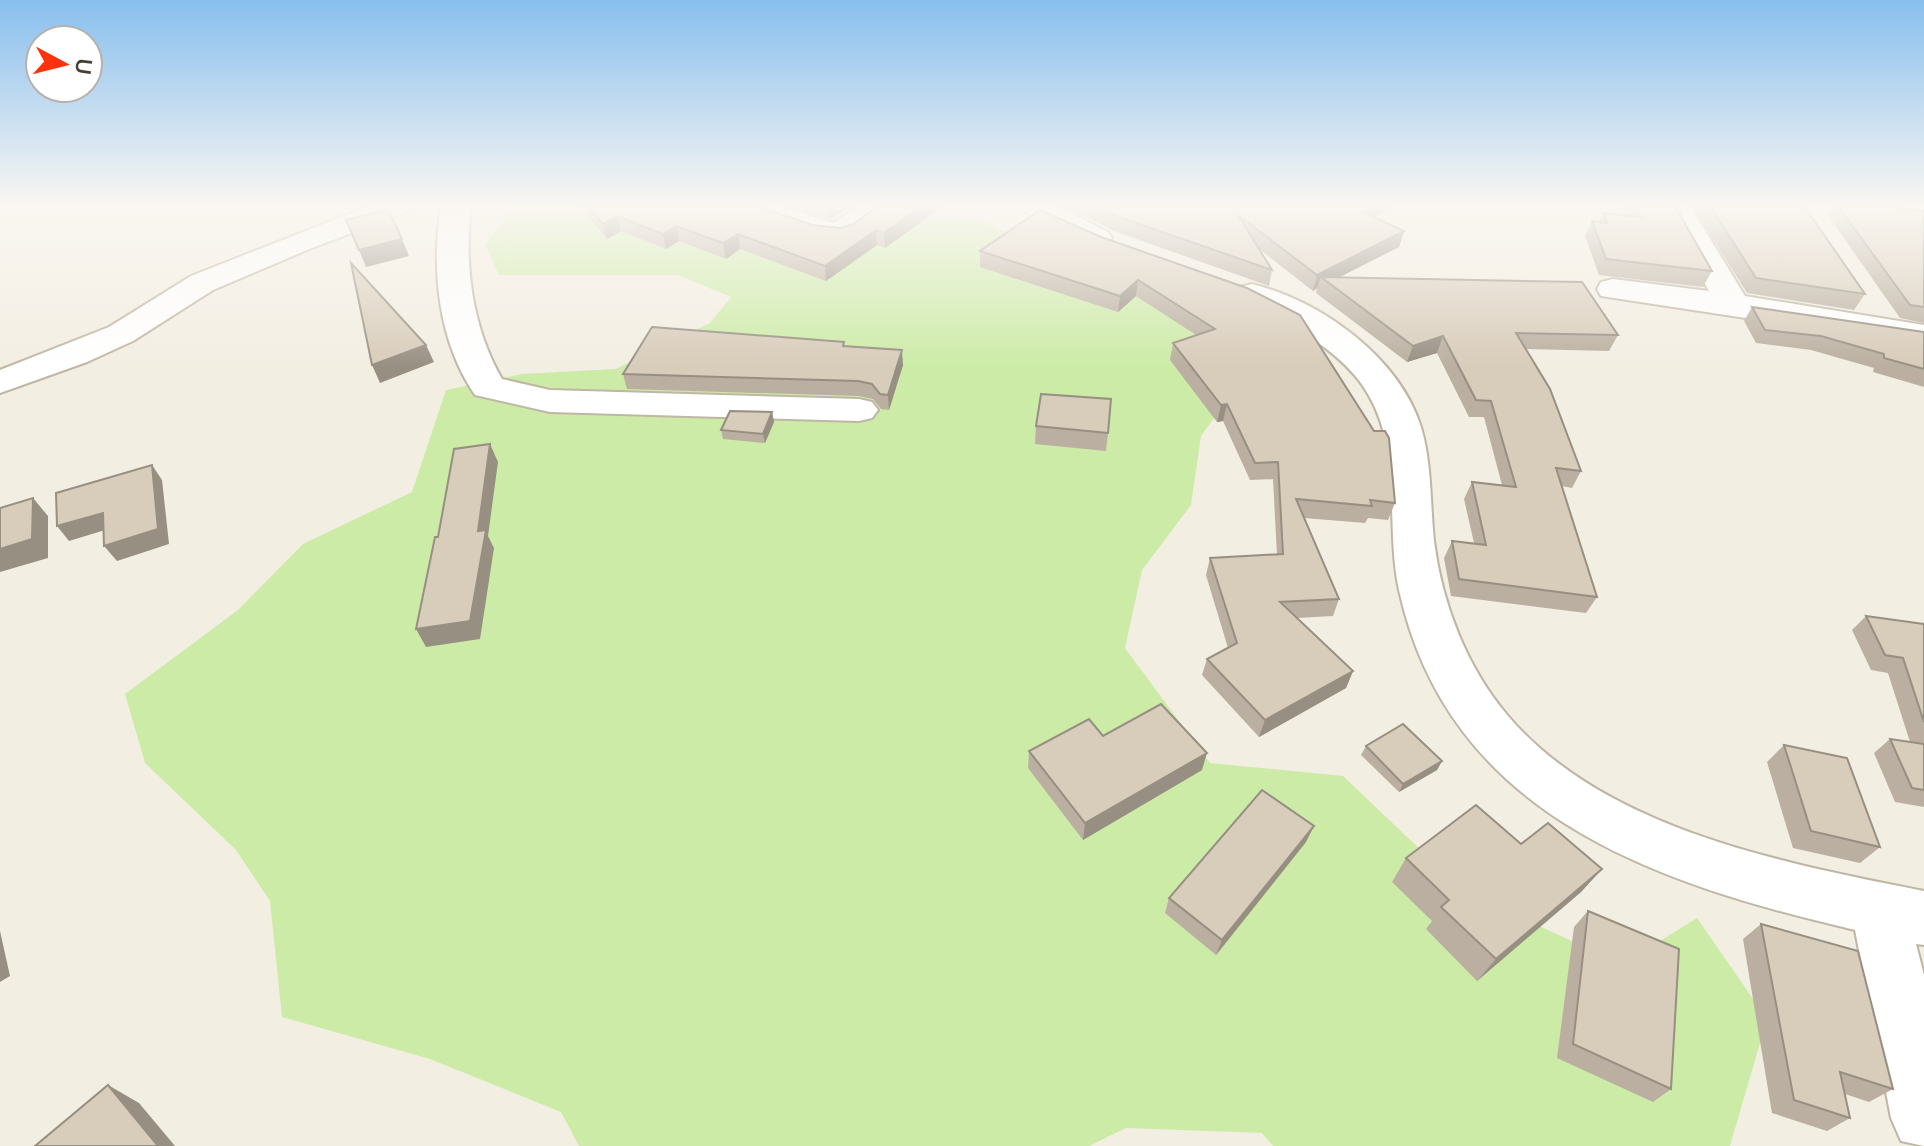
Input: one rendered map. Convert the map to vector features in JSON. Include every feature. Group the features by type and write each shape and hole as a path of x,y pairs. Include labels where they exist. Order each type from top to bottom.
{"street":[{"path":"0,382 65,359 121,334 190,290 257,259"},
{"path":"452,259 466,345 488,387 550,401 859,410"},
{"path":"1707,259 1733,304"},
{"path":"1219,283 1262,298 1344,346 1374,375 1395,409 1407,450 1414,544 1422,593 1441,646 1467,698 1529,772 1600,817 1665,847 1810,895 1901,914 1924,1118"},
{"path":"1613,289 1733,304 1924,335"},
{"path":"1861,292 1887,329"}],"green space":[{"path":"492,259 1076,259 1182,297 1235,389 1201,436 1191,505 1142,570 1125,648 1210,763 1343,776 1466,893 1623,964 1697,918 1767,1019 1730,1146 1273,1146 1262,1133 1126,1128 1089,1146 579,1146 561,1112 430,1059 282,1017 270,901 236,850 145,763 125,694 238,610 303,544 412,492 446,390 522,374 616,369 710,323 731,297 678,275 499,275"}],"building":[{"path":"807,259 834,259 825,266"},
{"path":"1006,259 1165,259 1247,288 1300,315 1374,431 1385,431 1389,438 1395,503 1370,500 1372,506 1296,499 1339,599 1280,602 1353,671 1265,720 1207,659 1237,643 1210,558 1283,554 1278,462 1255,463 1227,404 1221,405 1173,343 1215,329 1138,280 1120,296"},
{"path":"1242,259 1265,259 1272,270"},
{"path":"1297,259 1348,259 1317,275"},
{"path":"1610,259 1705,259 1712,271"},
{"path":"1744,259 1841,259 1865,294 1756,278"},
{"path":"1877,259 1924,259 1924,307 1910,305"},
{"path":"351,263 426,345 372,365"},
{"path":"1321,277 1582,282 1618,335 1516,333 1550,389 1581,471 1556,468 1597,597 1459,579 1452,541 1486,545 1472,482 1516,487 1491,401 1476,400 1443,336 1413,346"},
{"path":"1752,307 1924,332 1924,369 1821,336 1765,330"},
{"path":"652,327 844,342 843,346 902,350 888,395 880,394 872,384 858,381 623,374"},
{"path":"1041,394 1111,399 1108,433 1036,426"},
{"path":"730,411 772,412 763,434 721,430"},
{"path":"490,444 478,531 486,530 470,621 416,629 435,537 438,537 454,449"},
{"path":"152,465 158,529 104,546 103,513 57,526 56,493"},
{"path":"33,498 32,539 0,549 0,508"},
{"path":"1866,616 1924,624 1924,722 1903,658 1885,655"},
{"path":"1161,704 1207,753 1085,823 1029,751 1089,719 1103,736"},
{"path":"1403,724 1442,761 1403,784 1366,746"},
{"path":"1890,739 1924,744 1924,790 1912,788"},
{"path":"1784,745 1847,758 1880,847 1811,831"},
{"path":"1262,790 1314,826 1222,940 1169,898"},
{"path":"1476,805 1521,844 1548,823 1602,869 1496,959 1441,907 1449,900 1406,858"},
{"path":"1588,911 1679,949 1671,1089 1573,1044"},
{"path":"1761,924 1858,951 1893,1089 1840,1072 1850,1118 1794,1100"},
{"path":"108,1085 158,1146 35,1146"}]}
